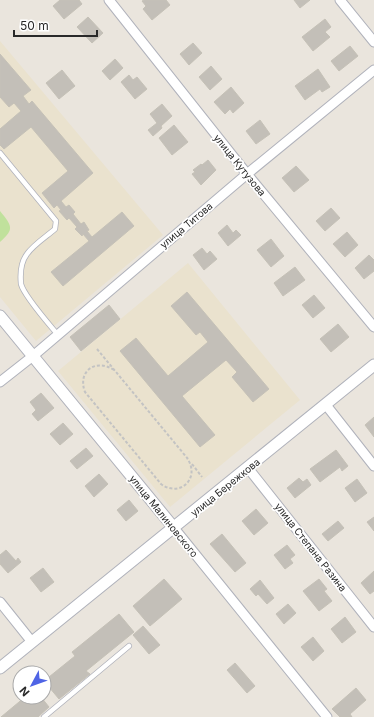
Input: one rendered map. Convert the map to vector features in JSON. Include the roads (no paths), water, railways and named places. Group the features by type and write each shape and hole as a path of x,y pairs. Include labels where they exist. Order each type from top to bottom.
{"street":[{"name":"улица Кутузова","path":"109,0 247,174 374,327"},
{"path":"340,0 374,42"},
{"name":"улица Титова","path":"0,382 58,335 247,174 374,70"},
{"name":"улица Малиновского","path":"0,316 327,717"},
{"name":"улица Бережкова","path":"0,668 374,365"},
{"path":"326,405 374,466"},
{"name":"улица Степана Разина","path":"248,468 374,627"},
{"path":"0,602 32,642"}],"lane":[{"path":"0,153 56,221 55,229 28,252 22,262 21,273 22,285 27,295 58,335"},
{"path":"44,717 129,646"}]}
